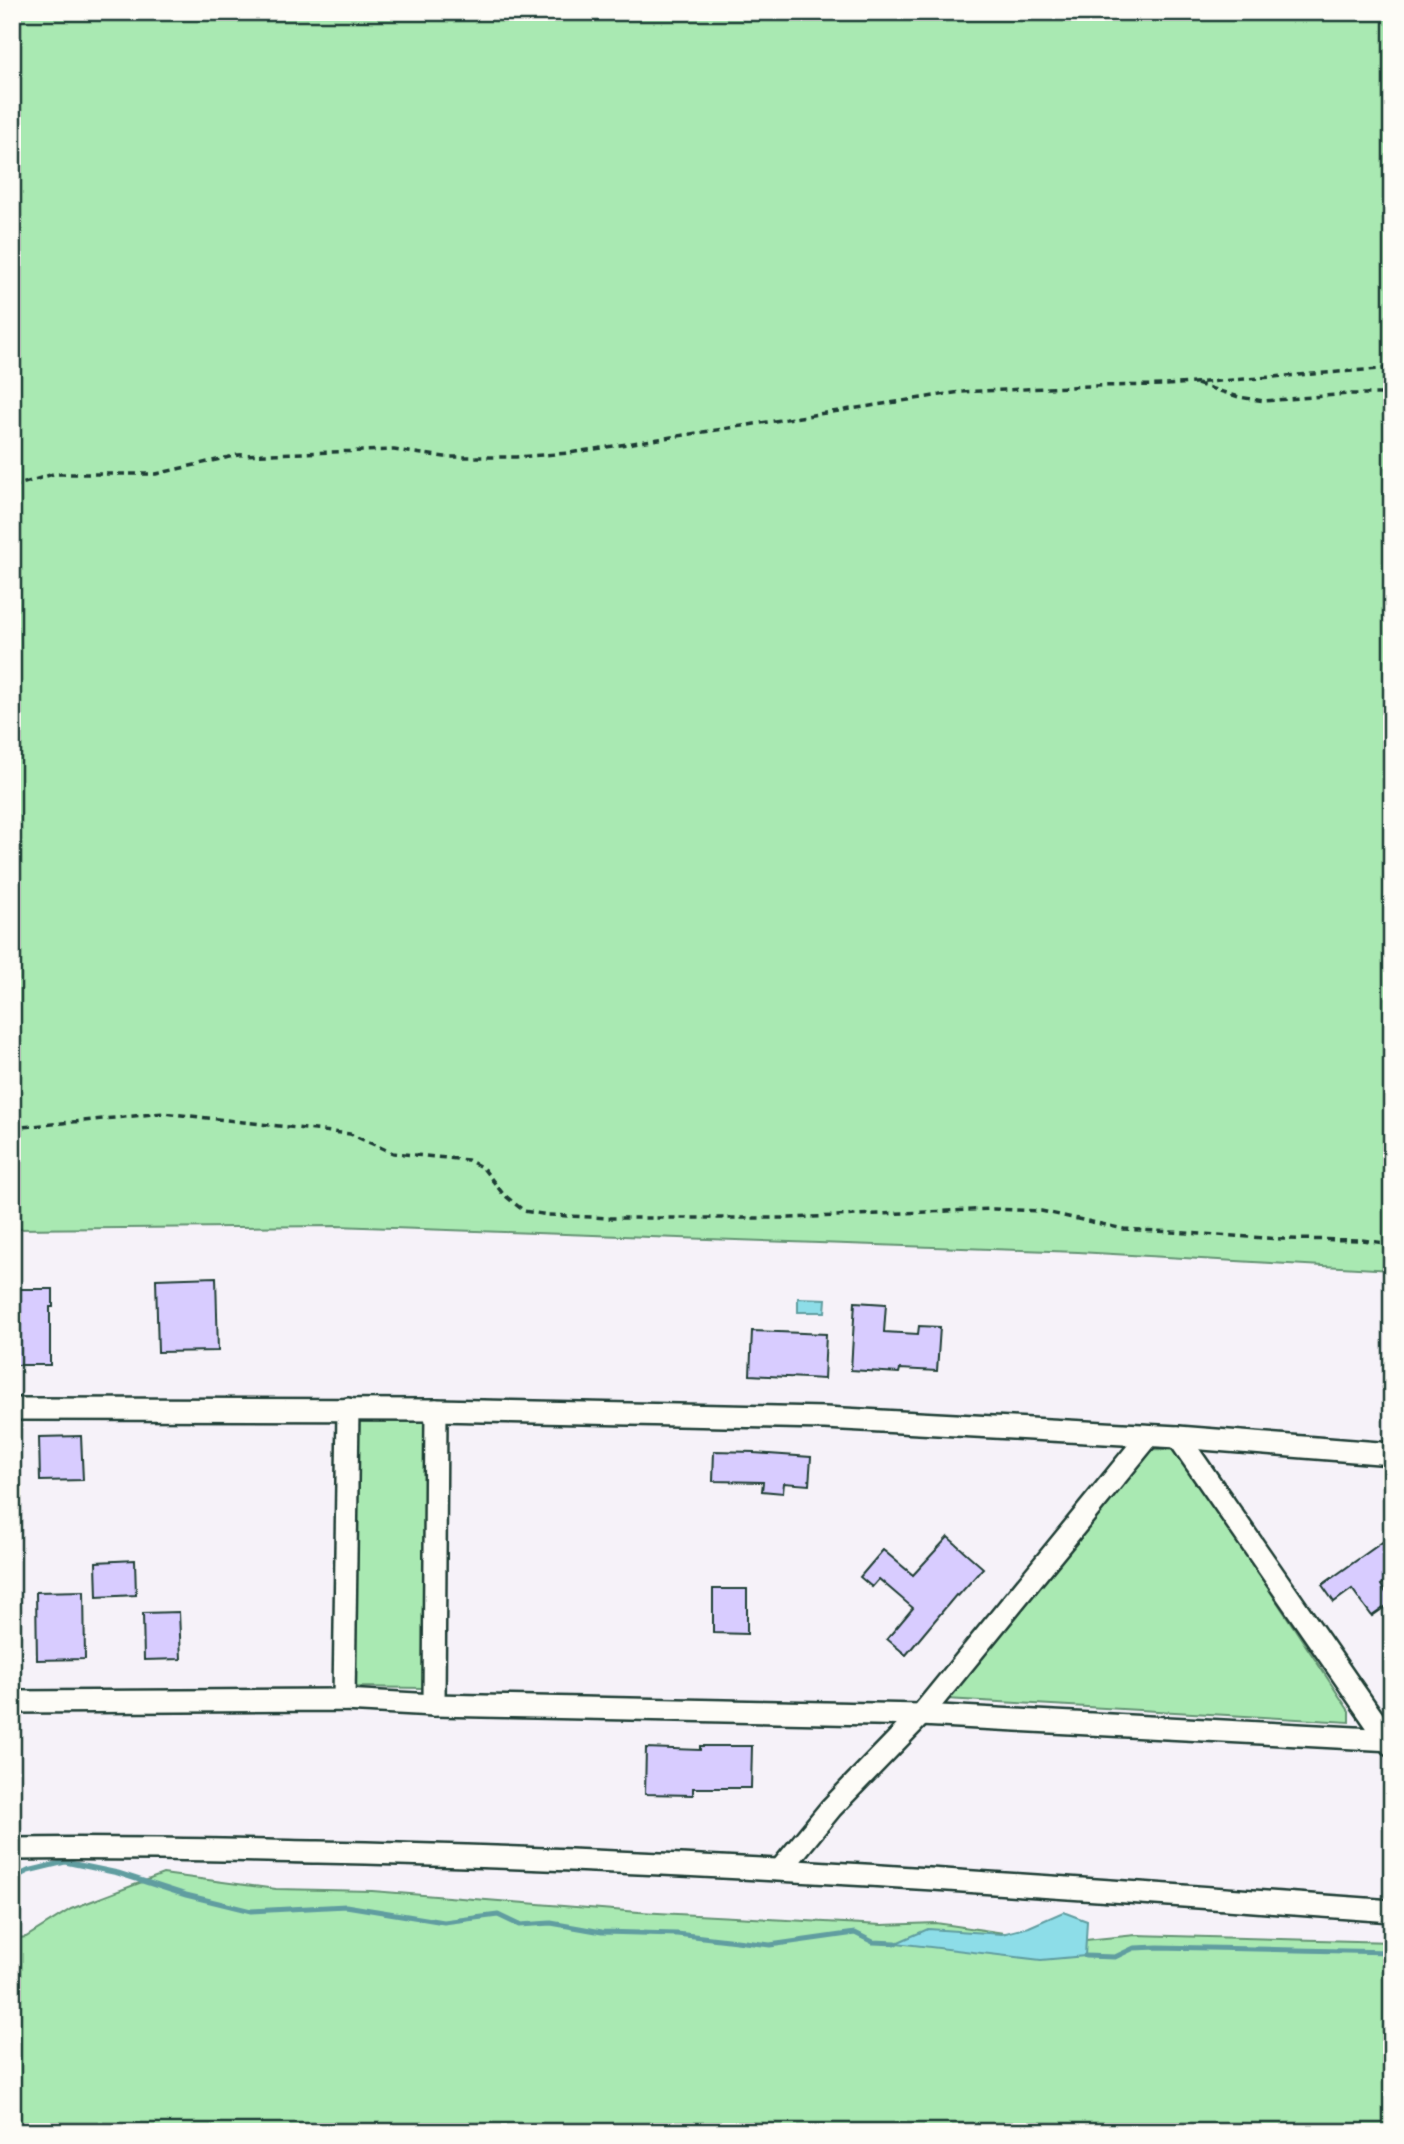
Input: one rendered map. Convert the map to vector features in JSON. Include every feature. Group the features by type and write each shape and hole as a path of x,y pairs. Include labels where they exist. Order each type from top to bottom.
{"street":[{"path":"12,1409 348,1409 825,1418 1178,1437 1392,1454"},
{"path":"344,1700 348,1409"},
{"path":"434,1705 436,1410"},
{"path":"781,1869 831,1808 921,1715 1148,1437"},
{"path":"1178,1437 1390,1742"},
{"path":"12,1702 344,1700 434,1705 921,1715 1390,1742"},
{"path":"12,1849 91,1847 476,1855 781,1869 1392,1911"}],"path":[{"path":"12,487 53,474 156,474 238,455 394,450 444,457 516,457 569,453 960,392 1193,383 1392,368"},
{"path":"1193,383 1239,397 1264,401 1349,394 1392,394"},
{"path":"12,1128 164,1113 349,1135 393,1153 468,1160 483,1168 503,1194 524,1211 548,1215 611,1218 789,1217 993,1209 1041,1211 1124,1229 1282,1239 1362,1240 1392,1244"}],"green space":[{"path":"12,12 1392,12 1392,1270 1078,1252 336,1226 12,1229"},
{"path":"355,1419 427,1420 423,1688 351,1687"},
{"path":"1152,1449 1177,1450 1349,1711 1349,1722 946,1699 946,1688"},
{"path":"163,1874 276,1889 372,1891 639,1912 882,1925 936,1923 1065,1942 1136,1935 1392,1942 1392,2132 12,2132 12,1939 26,1937 71,1909"}],"water":[{"path":"798,1298 826,1299 825,1312 798,1312"},
{"path":"1063,1912 1087,1921 1085,1956 1041,1960 896,1943 928,1929 1002,1934 1029,1927"}],"building":[{"path":"216,1277 218,1351 158,1352 156,1279"},
{"path":"14,1289 53,1289 53,1307 50,1307 50,1365 12,1365"},
{"path":"855,1302 886,1304 884,1332 918,1334 919,1326 940,1327 937,1371 900,1369 899,1373 851,1370"},
{"path":"752,1331 826,1334 824,1379 750,1375"},
{"path":"81,1436 83,1480 40,1481 39,1437"},
{"path":"714,1451 811,1457 809,1485 784,1483 783,1493 762,1491 763,1482 713,1481"},
{"path":"948,1537 983,1568 958,1596 956,1595 906,1655 887,1639 913,1608 879,1579 872,1587 860,1577 883,1550 913,1575"},
{"path":"1384,1541 1392,1552 1392,1577 1381,1585 1392,1602 1372,1616 1352,1589 1334,1602 1322,1585"},
{"path":"135,1560 136,1595 97,1597 96,1562"},
{"path":"713,1589 747,1589 747,1634 713,1633"},
{"path":"84,1591 85,1659 37,1660 36,1592"},
{"path":"179,1612 181,1659 144,1660 143,1613"},
{"path":"700,1746 752,1746 751,1788 693,1788 693,1795 645,1794 646,1748 700,1750"}],"waterway":[{"path":"12,1879 28,1871 65,1862 118,1873 186,1895 251,1911 346,1906 444,1922 498,1915 519,1925 551,1923 602,1932 677,1934 770,1945 855,1933 873,1942 896,1943"},
{"path":"1085,1956 1115,1957 1134,1948 1158,1947 1392,1952"}]}
